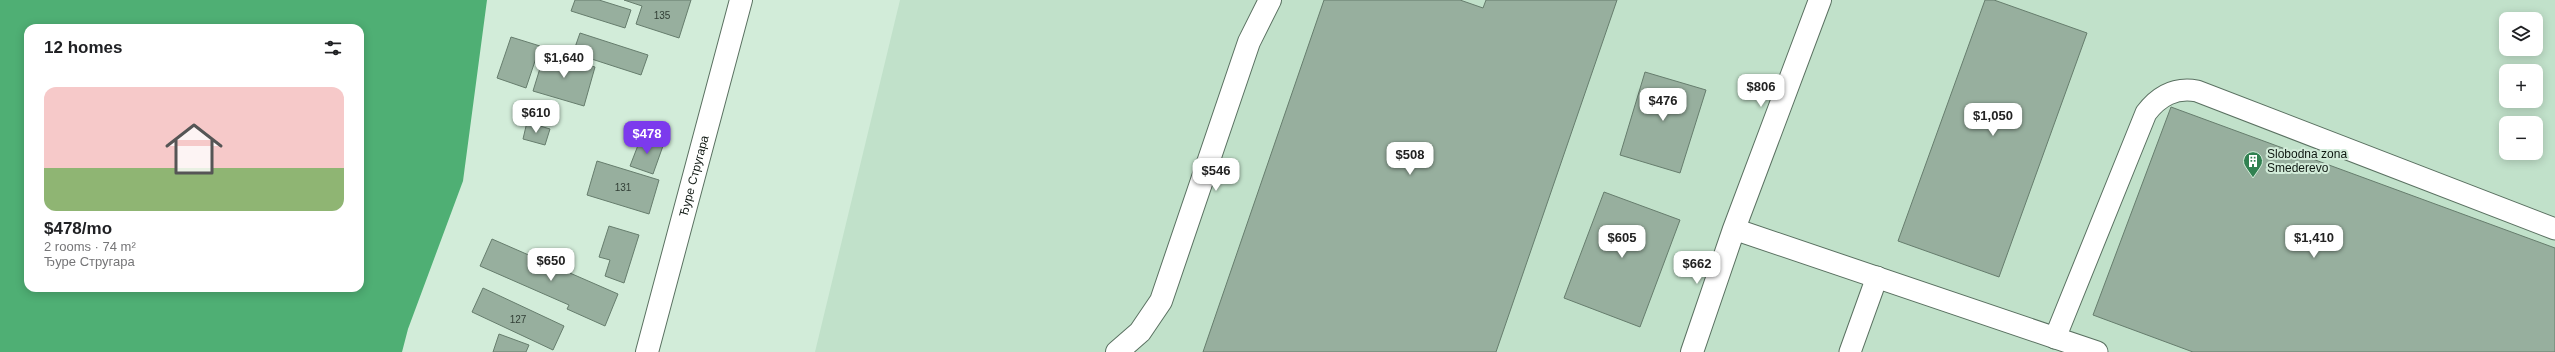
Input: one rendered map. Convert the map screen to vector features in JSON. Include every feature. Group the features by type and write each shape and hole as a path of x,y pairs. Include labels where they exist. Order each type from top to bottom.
{"street":[{"name":"Ђуре Стругара","path":"647,352 741,0"},
{"path":"1117,352 1140,332 1162,301 1249,42 1270,0"},
{"path":"1692,352 1734,229 1820,0"}],"lane":[{"path":"2055,338 2146,114 2158,99 2174,91 2197,91 2555,229"},
{"path":"1734,229 2097,352"},
{"path":"1850,352 1876,277"}],"shaded area":[{"path":"0,0 487,0 463,181 408,329 402,352 0,352"},
{"path":"900,0 2555,0 2555,352 815,352"}],"building":[{"path":"575,0 599,0 631,10 625,28 571,11"},
{"path":"624,0 691,0 679,38 636,24 642,6"},
{"path":"1324,0 1460,0 1483,8 1486,0 1617,0 1496,352 1203,352"},
{"path":"1985,0 1994,0 2087,33 1999,277 1898,241"},
{"path":"580,33 648,55 641,75 573,53"},
{"path":"511,37 540,46 526,88 497,78"},
{"path":"545,52 595,67 584,106 533,91"},
{"path":"1645,72 1706,90 1680,173 1620,155"},
{"name":"Slobodna zona Smederevo","path":"2171,107 2555,248 2555,352 2193,352 2093,315"},
{"path":"527,122 550,129 545,145 523,139"},
{"path":"642,135 664,143 653,174 630,166"},
{"path":"597,161 659,180 649,214 587,195"},
{"path":"1604,192 1680,220 1640,327 1564,298"},
{"path":"609,226 639,235 624,283 605,276 610,260 599,257"},
{"path":"492,239 618,294 605,326 567,309 569,305 480,266"},
{"path":"483,288 564,326 553,350 472,312"},
{"path":"499,334 529,345 526,352 493,352"}],"place":[{"name":"Slobodna zona Smederevo","path":"2253,178"}]}
